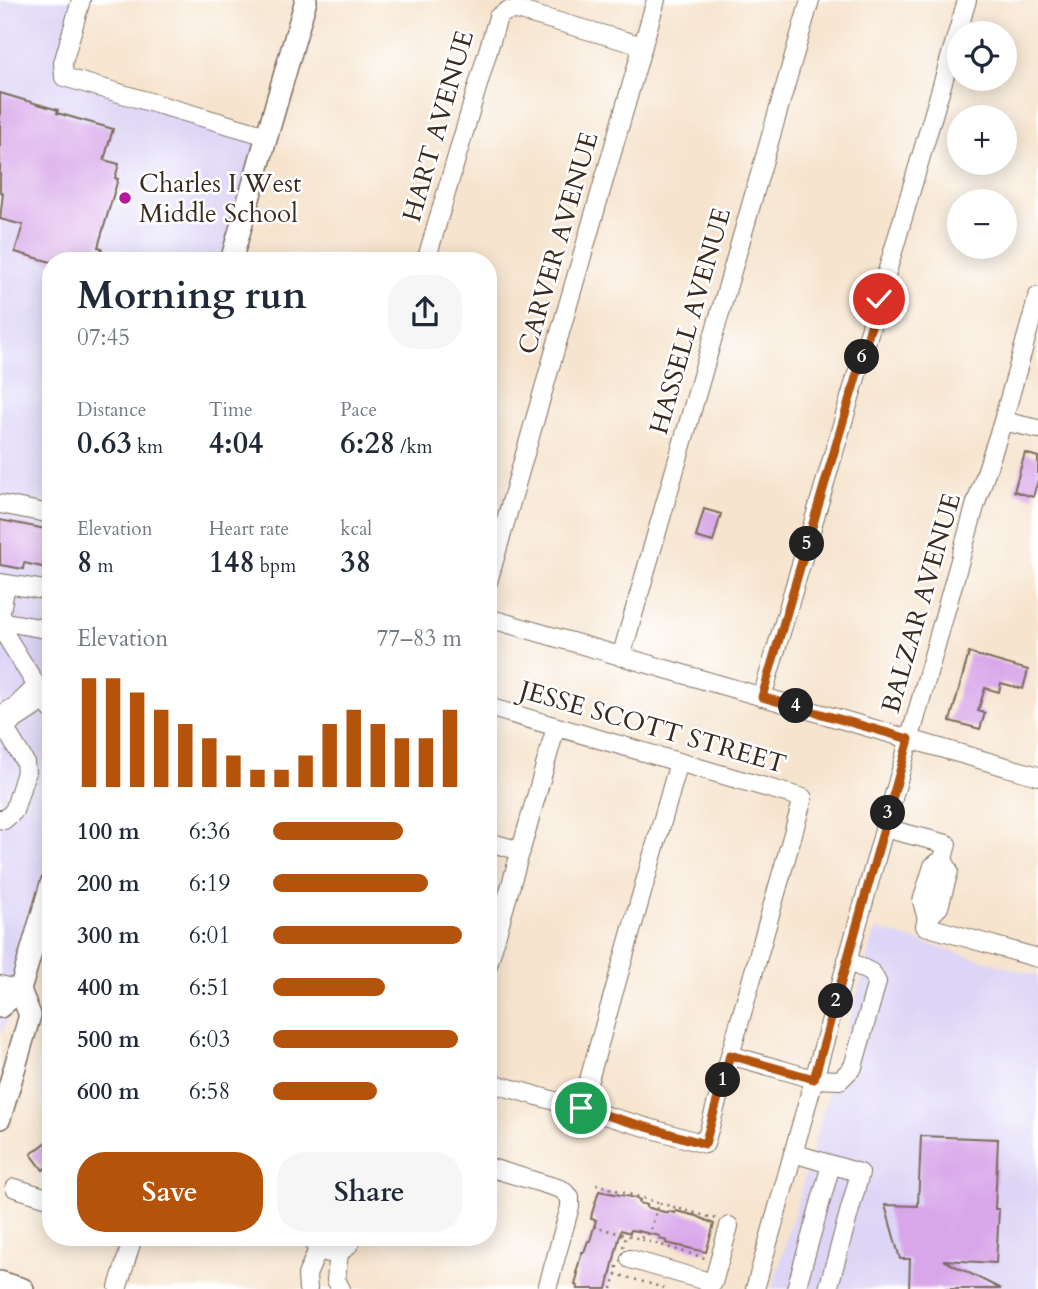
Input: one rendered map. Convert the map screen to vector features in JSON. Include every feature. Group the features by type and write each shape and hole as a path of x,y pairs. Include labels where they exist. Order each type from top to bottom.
{"main road":[{"path":"234,252 306,0"},
{"path":"0,1007 42,907"},
{"path":"0,1118 30,1015 10,987"},
{"path":"0,1282 23,1289"}],"street":[{"path":"81,0 63,62 64,77 267,136"},
{"name":"CARVER AVENUE","path":"497,551 656,0"},
{"name":"HASSELL AVENUE","path":"621,657 810,0"},
{"path":"762,697 967,0"},
{"name":"HART AVENUE","path":"429,252 498,17 507,11 517,10 643,46"},
{"name":"BALZAR AVENUE","path":"755,1289 976,503 1003,421 1038,296"},
{"path":"1003,421 1038,429"},
{"path":"0,503 42,512"},
{"path":"42,590 3,583 0,620 42,694"},
{"path":"0,620 42,628"},
{"path":"497,621 1038,776"},
{"path":"0,820 4,820 14,811 26,772 24,762 2,720 16,706 42,699"},
{"name":"JESSE SCOTT STREET","path":"497,710 803,798 730,1055"},
{"path":"497,934 556,727"},
{"path":"581,1108 679,762"},
{"path":"884,828 947,844 943,859 933,866 922,901 927,919 925,926 1038,958"},
{"path":"497,844 521,851"},
{"path":"497,1085 705,1144 730,1055 814,1079 840,1080 853,1067 877,982 872,973 847,960"},
{"path":"793,1153 860,1174 828,1289"},
{"path":"796,1289 831,1165"},
{"path":"497,1170 561,1189 570,1197 570,1207 547,1289"},
{"path":"15,1188 42,1196"},
{"path":"630,1259 712,1286 726,1223"},
{"path":"118,1287 130,1246"},
{"path":"325,1248 346,1249 348,1246"},
{"path":"308,1289 307,1275 325,1248"},
{"path":"325,1248 325,1289"},
{"path":"325,1248 341,1289"}],"path":[{"path":"596,1184 726,1223"},
{"path":"659,1203 650,1233 641,1238 712,1259"},
{"path":"594,1226 627,1236"},
{"path":"612,1289 616,1275"}],"shaded area":[{"name":"Charles I West Middle School","path":"0,0 81,0 64,77 267,136 234,252 42,252 42,914 20,990 0,1036"},
{"path":"876,929 1038,976 1038,1289 772,1289"}],"building":[{"path":"0,93 113,129 104,160 119,164 115,178 118,179 98,247 102,248 101,252 42,252 42,260 15,252 23,225 0,219 3,193 0,192"},
{"path":"1025,453 1038,457 1038,480 1033,497 1014,491"},
{"path":"704,509 721,514 713,542 696,537"},
{"path":"0,520 42,528 42,567 24,563 23,569 0,565"},
{"path":"969,653 1028,670 1023,689 1001,683 999,692 985,688 978,711 985,713 980,729 950,721"},
{"path":"921,1136 998,1139 995,1209 999,1209 996,1263 943,1260 1001,1289 909,1289 910,1259 900,1259 885,1205 918,1206"},
{"path":"42,1146 42,1169 31,1154"},
{"path":"599,1191 631,1197 640,1200 639,1203 647,1205 646,1207 697,1216 714,1224 706,1252 666,1243 660,1236 621,1230 607,1289 577,1289 576,1273 596,1220 591,1219"}],"place":[{"name":"Charles I West Middle School","path":"125,198"}],"route":[{"path":"581,1108 705,1144 730,1055 814,1079 909,739 762,697 879,299"}]}
